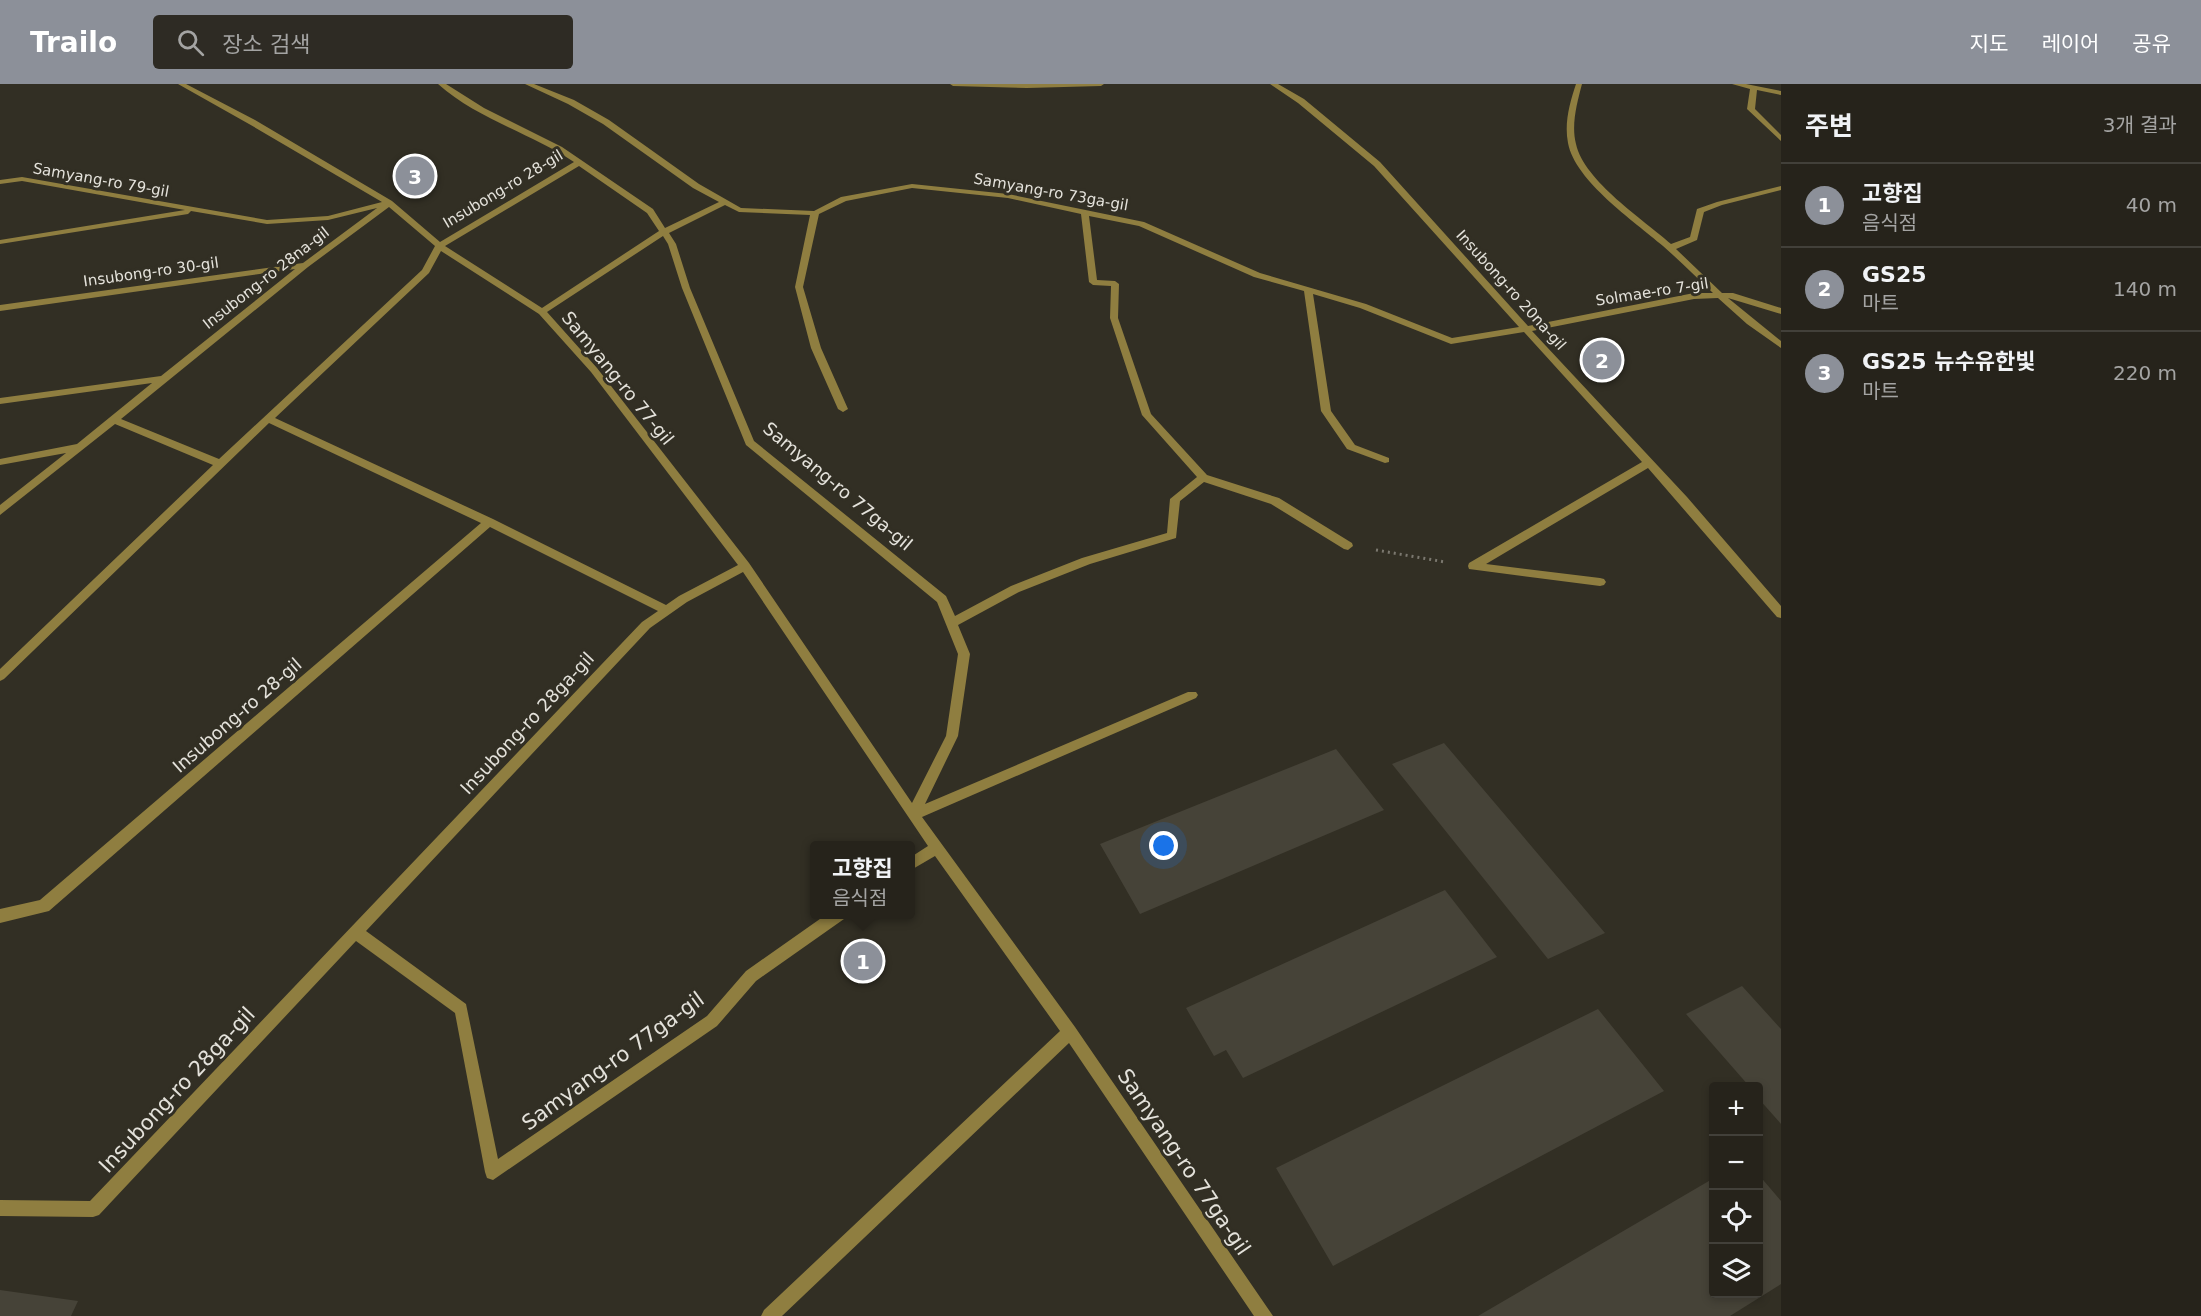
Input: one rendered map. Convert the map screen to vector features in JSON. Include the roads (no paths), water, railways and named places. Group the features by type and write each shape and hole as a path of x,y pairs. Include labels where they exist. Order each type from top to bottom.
{"street":[{"name":"Samyang-ro 77-gil","path":"181,84 252,122 388,203 439,246 542,312 594,370 746,566 913,815"},
{"name":"Samyang-ro 77ga-gil","path":"441,84 481,110 559,149 650,211 672,244 686,288 750,443 942,599 964,654 952,736 913,815 1070,1032 1264,1316"},
{"name":"Samyang-ro 73ga-gil","path":"528,84 571,102 606,122 723,203 739,210 815,213 844,199 912,186 1008,196 1141,224 1257,275 1363,306 1451,340 1526,329"},
{"path":"953,84 1027,86 1101,84"},
{"name":"Insubong-ro 20na-gil","path":"1275,84 1301,101 1377,164 1649,463 1781,615"},
{"path":"1579,84 1571,112 1573,150 1604,194 1670,248 1759,330 1781,345"},
{"path":"1735,84 1781,93"},
{"path":"1754,87 1751,109 1781,139"},
{"name":"Insubong-ro 28-gil","path":"0,676 426,271 439,246 578,163"},
{"name":"Samyang-ro 79-gil","path":"0,182 22,179 267,222 328,218 388,203"},
{"path":"1670,248 1694,238 1700,212 1717,202 1750,198 1781,188"},
{"name":"Insubong-ro 28na-gil","path":"0,511 305,265 388,203"},
{"path":"542,312 664,232 723,203"},
{"name":"Samyang-ro 79-gil","path":"0,242 198,210"},
{"path":"1085,212 1094,282 1115,284 1114,318 1147,416 1203,478 1275,501 1348,546"},
{"path":"815,213 799,287 816,348 843,409"},
{"name":"Insubong-ro 30-gil","path":"0,308 305,265"},
{"path":"1308,290 1326,411 1351,447 1385,460"},
{"name":"Solmae-ro 7-gil","path":"1526,329 1694,296 1730,295 1781,311"},
{"path":"0,401 163,379"},
{"path":"113,419 221,464"},
{"path":"268,419 489,522 666,610"},
{"path":"0,462 78,447"},
{"path":"1600,582 1473,567 1649,463"},
{"path":"952,623 1015,589 1086,561 1172,535 1175,499 1203,478"},
{"name":"Insubong-ro 28-gil","path":"0,916 44,906 489,522"},
{"name":"Insubong-ro 28ga-gil","path":"0,1208 93,1209 646,625 683,599 746,566"},
{"path":"913,815 1191,695"},
{"path":"915,861 937,847"},
{"name":"Samyang-ro 77ga-gil","path":"356,932 461,1009 493,1172 712,1021 751,976 833,919"},
{"path":"770,1316 1070,1032"}],"place":[{"name":"GS25 뉴수유한빛","path":"415,176"},
{"name":"GS25","path":"1602,360"},
{"name":"고향집","path":"863,961"}]}
